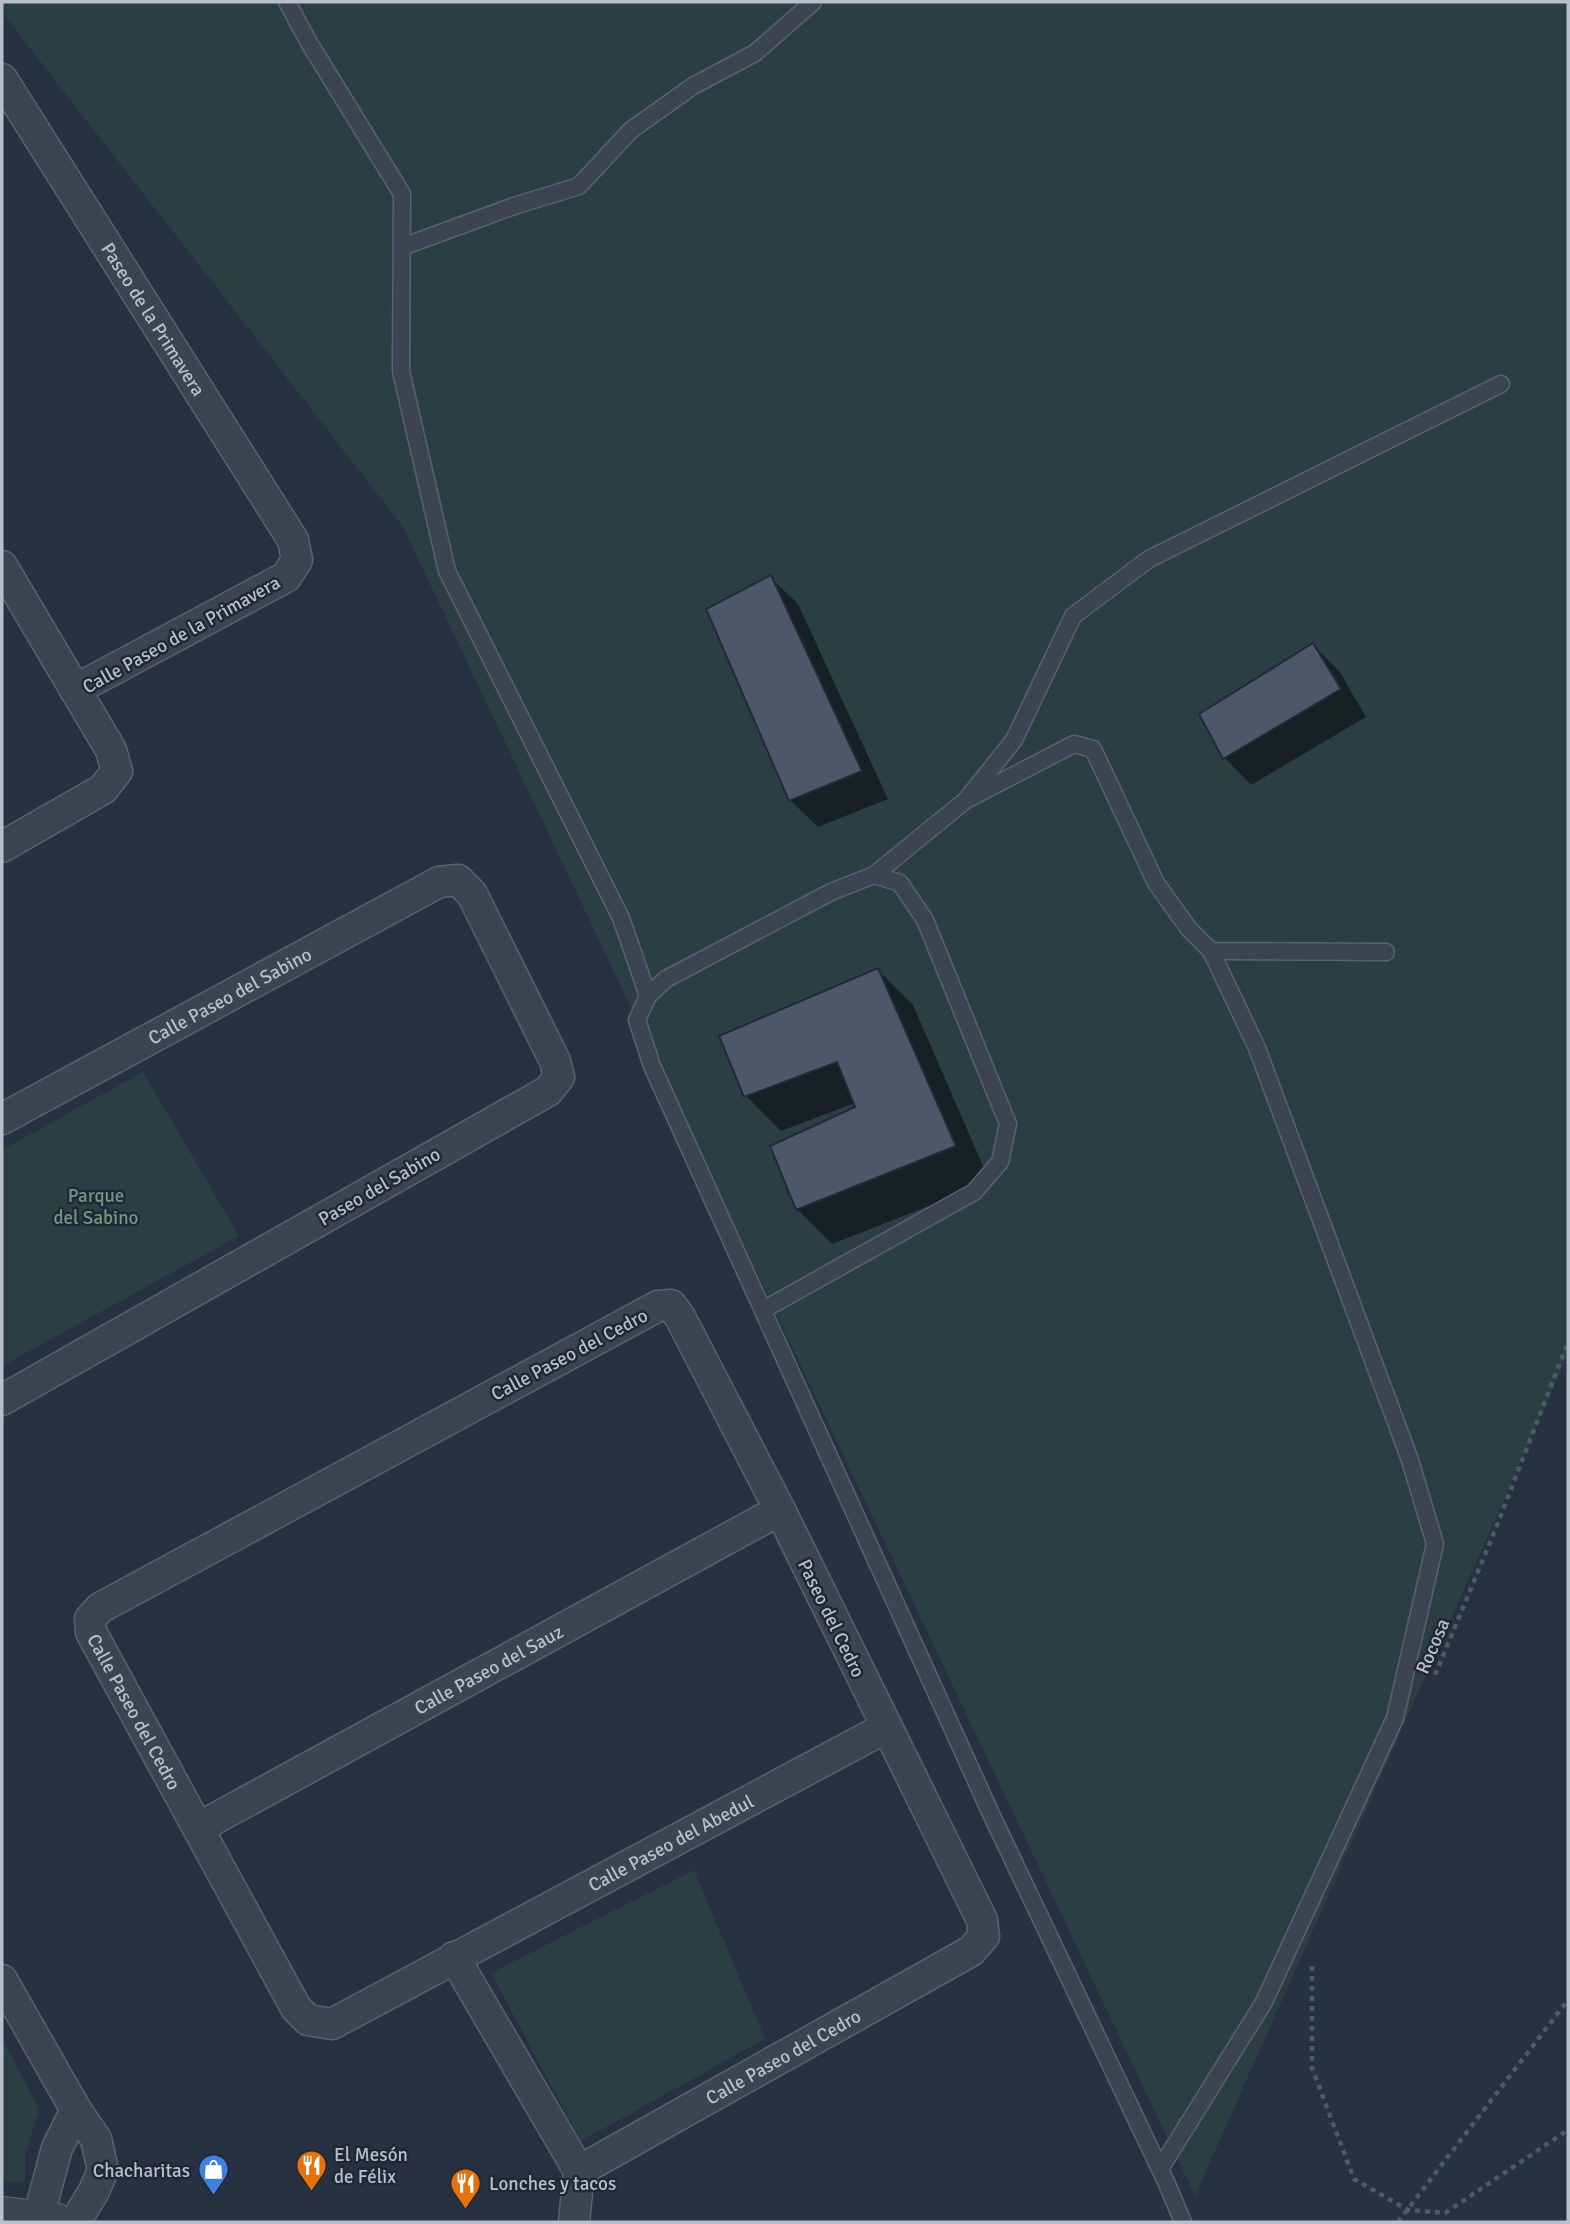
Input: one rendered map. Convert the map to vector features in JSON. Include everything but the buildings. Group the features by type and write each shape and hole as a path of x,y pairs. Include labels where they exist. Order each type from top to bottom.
{"street":[{"name":"Paseo de la Primavera","path":"2,79 293,540 297,560"},
{"name":"Calle Paseo de la Primavera","path":"2,847 103,789 117,771 111,750 75,690 286,577 297,560"},
{"path":"2,566 75,690"},
{"name":"Calle Paseo del Sabino","path":"2,1119 439,882 458,880"},
{"name":"Paseo del Sabino","path":"2,1400 548,1091 559,1077 555,1061 472,894 458,880"},
{"name":"Paseo del Cedro","path":"671,1305 680,1317 780,1510 885,1728 982,1920 984,1936"},
{"name":"Calle Paseo del Cedro","path":"454,1957 332,2024 308,2020 296,2008 91,1632 90,1619 100,1608 646,1312 658,1306 671,1305"},
{"name":"Calle Paseo del Sauz","path":"198,1828 780,1510"},
{"name":"Calle Paseo del Abedul","path":"454,1957 885,1728"},
{"name":"Calle Paseo del Cedro","path":"579,2171 971,1951 984,1936"},
{"path":"454,1957 579,2171 574,2222"},
{"path":"2,1980 76,2110 96,2139 103,2170 75,2222"},
{"path":"38,2219 57,2148 76,2110"},
{"path":"2,2212 38,2219 81,2222"}],"lane":[{"path":"287,2 402,194 401,371 447,571 621,918 648,996"},
{"path":"402,247 514,206 579,186 631,130 693,86 755,53 813,2"},
{"path":"967,800 1014,740 1073,616 1149,559 1501,384"},
{"path":"1160,2169 1264,2002 1395,1718 1435,1544 1410,1460 1262,1061 1211,951 1189,929 1156,883 1093,749 1074,744 967,800 874,875 831,892 666,979 648,996 637,1020 652,1066 992,1816 1183,2222"},
{"path":"763,1310 974,1192 1000,1163 1008,1124 925,920 900,883 874,875"},
{"path":"1211,951 1386,952"}],"path":[{"name":"Rocosa","path":"1431,1683 1499,1521 1568,1342"},
{"path":"1312,1958 1312,2068 1354,2179 1408,2210 1445,2213 1568,2130"},
{"path":"1398,2222 1568,2000"}],"green space":[{"path":"2,2 1568,2 1568,1355 1195,2196 403,527 2,12"},
{"name":"Parque del Sabino","path":"143,1072 239,1236 2,1366 2,1150"},
{"path":"694,1870 765,2039 581,2141 491,1973"},
{"path":"2,2038 39,2109 25,2157 25,2182 2,2181"}],"place":[{"name":"El Mesón de Félix","path":"311,2192"},
{"name":"Chacharitas","path":"213,2197"},
{"name":"Lonches y tacos","path":"466,2210"}]}
